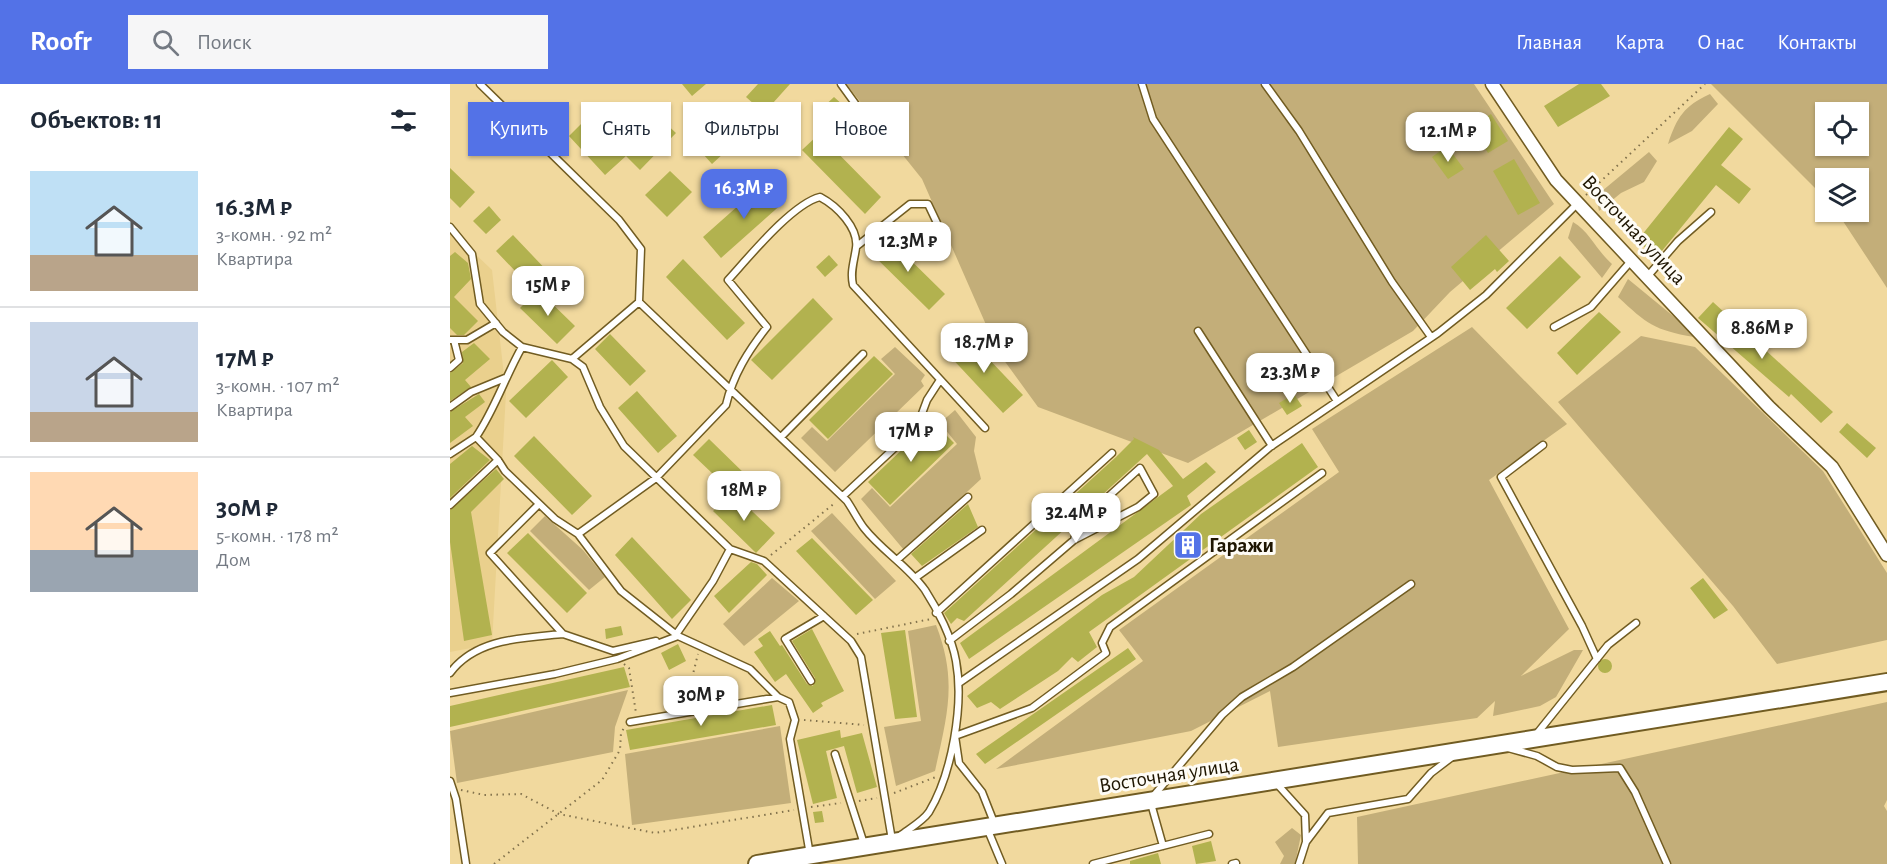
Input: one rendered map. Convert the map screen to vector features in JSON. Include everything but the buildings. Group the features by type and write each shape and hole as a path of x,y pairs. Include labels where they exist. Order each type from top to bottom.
{"main road":[{"name":"Восточная улица","path":"757,864 1887,682"}],"street":[{"name":"Восточная улица","path":"1492,84 1556,180 1769,407 1832,467 1887,555"}],"lane":[{"path":"480,84 619,220 641,249 639,302 572,359"},
{"path":"841,84 854,102"},
{"path":"1142,84 1152,119 1338,400"},
{"path":"1265,84 1299,131 1392,282 1431,338"},
{"path":"578,534 656,478 726,405 730,389 749,350 767,327 728,280 757,248 808,200 820,197 830,202 855,231 857,246 851,274 853,285 985,428"},
{"path":"959,682 1138,559 1272,446 1431,338 1486,295 1578,203"},
{"path":"857,246 910,204 928,204 937,223"},
{"path":"1647,277 1678,241 1711,212"},
{"path":"450,227 472,254 480,304 496,323 522,347 572,359 583,367 600,407 624,446 730,549 764,561 846,636 861,657 892,842 928,814 945,773 955,736 959,682 956,659 937,615 926,592 915,578 865,529 843,496 639,302"},
{"path":"1554,327 1591,306 1632,261"},
{"path":"450,368 459,360 452,340 467,340 496,323"},
{"path":"1198,331 1272,446"},
{"path":"450,454 476,437 491,415 505,378 522,347"},
{"path":"782,436 863,354"},
{"path":"450,407 471,392 505,378"},
{"path":"843,496 917,427 927,400 940,380"},
{"path":"476,437 498,460 505,471 539,504 555,519 578,534 621,591 678,636 750,669 778,697 789,702 795,720 790,740 810,855"},
{"path":"1543,445 1501,477 1582,626 1597,659"},
{"path":"937,615 1112,453"},
{"path":"450,505 498,460"},
{"path":"949,641 1011,594 1074,540 1138,507 1154,494 1140,468 1078,524 1074,540"},
{"path":"955,736 1032,708 1106,652 1102,643 1110,627 1322,473"},
{"path":"898,559 968,497"},
{"path":"539,504 490,553 563,634"},
{"path":"915,578 981,530"},
{"path":"450,693 555,674 617,659 678,636 730,549"},
{"path":"1163,846 1150,800 1222,715 1236,703 1293,667 1411,584"},
{"path":"811,681 785,639 824,616"},
{"path":"1533,739 1608,645 1636,623"},
{"path":"450,673 459,662 500,640 563,634 613,651 678,636"},
{"path":"634,721 778,697"},
{"path":"955,736 959,762 982,792 1002,864"},
{"path":"1496,745 1537,756 1557,767 1572,770 1620,768 1635,792 1667,864"},
{"path":"1299,864 1306,842 1328,813 1408,799 1431,773 1460,751"},
{"path":"835,754 865,847"},
{"path":"1274,781 1305,815 1306,842"},
{"path":"451,784 466,864"},
{"path":"1093,864 1209,834"}],"path":[{"path":"1578,203 1705,84"},
{"path":"764,561 843,496"},
{"path":"846,636 937,615"},
{"path":"700,646 692,678 700,710"},
{"path":"494,864 602,780 620,750 621,733 634,721 629,668 617,659"},
{"path":"795,720 872,725"},
{"path":"451,784 484,795 520,794 559,814 655,832 884,797 945,773"}],"shaded area":[{"path":"846,84 1474,84 1554,204 1450,292 1413,331 1188,463 1038,407 998,352 922,179 904,156 909,156 909,102 860,102"},
{"path":"1711,84 1887,84 1887,288 1844,222 1869,222 1869,168 1815,168 1815,188"},
{"path":"1710,94 1718,104 1692,131 1668,144 1678,119 1683,113 1694,103"},
{"path":"1649,152 1657,161 1644,182 1621,193 1599,211 1596,196"},
{"path":"1573,222 1584,231 1612,264 1602,278 1568,238"},
{"path":"450,230 492,270 506,393 492,644 450,652"},
{"path":"1628,279 1678,320 1694,337 1660,328 1644,320 1628,306 1618,297"},
{"path":"1472,327 1567,424 1489,480 1569,629 1521,676 1574,650 1583,650 1556,697 1540,706 1493,716 1495,701 1477,718 1278,747 1270,691 1191,731 996,769 1143,661 1119,630 1339,472 1312,429"},
{"path":"1641,336 1695,347 1823,471 1887,573 1887,640 1777,664 1733,606 1558,402"},
{"path":"895,347 925,375 921,381 924,386 835,472 801,438 812,427 827,441 895,374 881,359"},
{"path":"955,410 976,437 974,451 981,479 904,550 861,499 872,488 890,507 957,444 940,423"},
{"path":"832,513 896,581 875,599 811,531"},
{"path":"545,516 583,550 605,577 589,590 530,531"},
{"path":"772,578 799,601 744,646 723,624"},
{"path":"936,625 943,645 949,681 946,715 935,771 896,786 884,727 921,721 908,631"},
{"path":"628,690 615,727 613,752 457,783 450,731"},
{"path":"1887,702 1887,800 1884,806 1887,811 1887,864 1358,864 1357,817"},
{"path":"780,726 791,803 632,825 625,754"},
{"path":"1292,828 1301,835 1295,864 1280,864 1284,856 1275,842"}],"place":[{"name":"Гаражи","path":"1188,545"}]}
